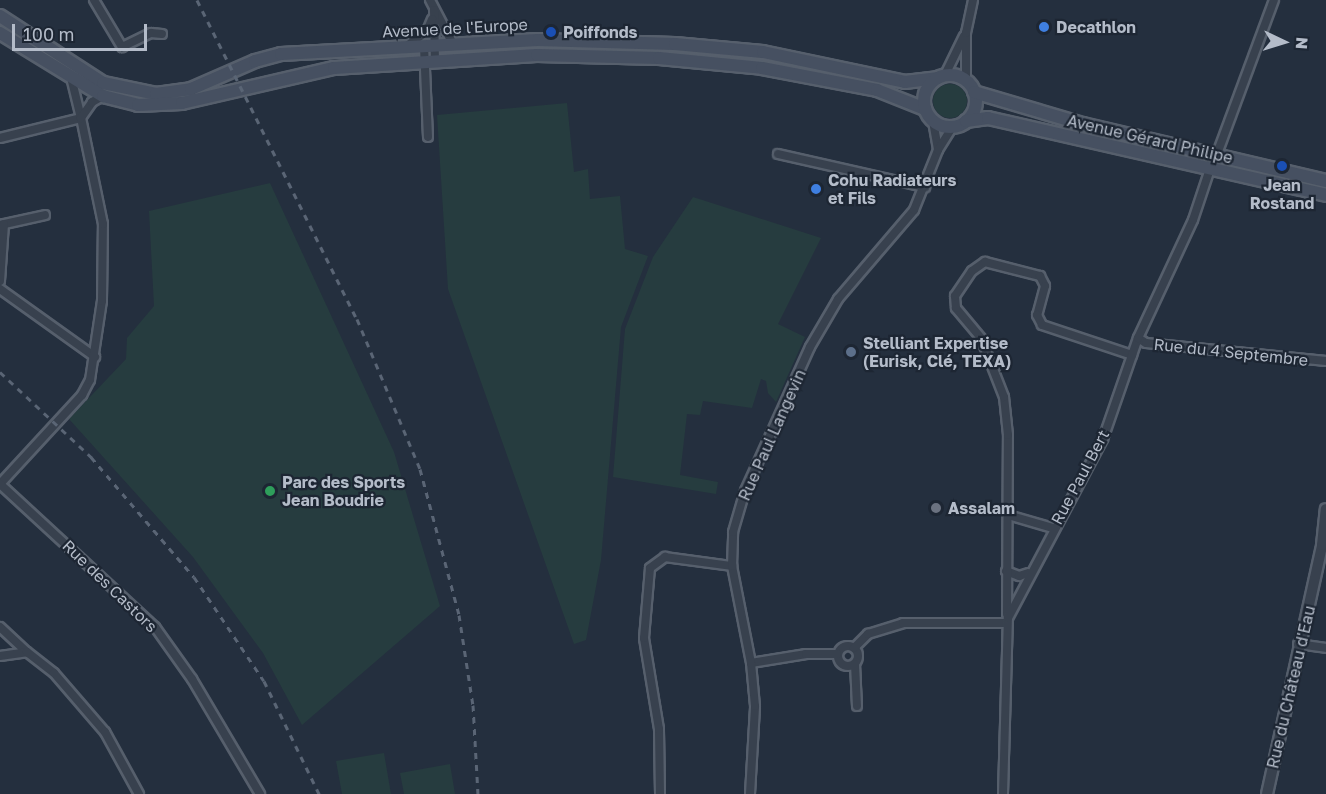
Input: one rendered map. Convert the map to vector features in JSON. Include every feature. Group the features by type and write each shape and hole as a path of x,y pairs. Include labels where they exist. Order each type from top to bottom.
{"main road":[{"name":"Avenue de l'Europe","path":"0,16 103,83 156,94 191,89 255,61 281,54 538,40 675,44 764,52 905,82 941,76"},
{"name":"Avenue de l'Europe","path":"0,33 103,96 138,105 173,105 322,70 430,61 576,55 659,58 762,68 877,90 925,109"},
{"path":"941,76 966,80 974,92 975,108 966,121 953,126 933,120 925,109 924,95 941,76"},
{"name":"Avenue Gérard Philipe","path":"974,92 1067,120 1326,181"},
{"name":"Avenue Gérard Philipe","path":"966,121 988,118 1326,195"}],"street":[{"path":"94,0 122,47 151,33 162,34"},
{"path":"430,0 453,44"},
{"path":"966,80 966,33 973,0"},
{"path":"1217,154 1274,0"},
{"path":"428,137 429,46 434,10"},
{"path":"405,47 427,31 434,10"},
{"path":"941,76 966,33"},
{"path":"0,484 82,395 90,380 95,357 105,267 104,224 71,77"},
{"path":"0,138 81,118 92,102 103,96"},
{"name":"Rue Paul Langevin","path":"933,120 938,150"},
{"name":"Rue Paul Langevin","path":"750,794 755,706 751,663 732,566 733,532 745,491 810,347 838,299 914,210 938,150 953,126"},
{"path":"778,154 925,186"},
{"name":"Rue Paul Bert","path":"1003,794 1007,620 1028,573 1103,440 1138,338 1193,220 1210,170"},
{"path":"0,281 2,224 45,215"},
{"path":"854,648 868,634 903,623 1007,620 1008,435 1001,384 981,338 954,302 972,270 988,262 1040,276 1045,286 1037,315 1042,325 1132,355"},
{"path":"0,289 95,357"},
{"name":"Rue du 4 Septembre","path":"1138,338 1146,344 1326,361"},
{"name":"Rue des Castors","path":"0,484 155,627 192,679 260,794"},
{"name":"Rue du Château d'Eau","path":"1267,794 1298,644 1315,577 1326,509"},
{"path":"1008,515 1053,528"},
{"path":"660,794 659,729 644,638 650,568 659,558 665,557 732,566"},
{"path":"1006,571 1019,576 1028,573"},
{"path":"0,627 54,673 99,725 139,794"},
{"path":"1298,644 1326,648"},
{"path":"751,663 806,654 837,654 845,646 854,648 858,654 855,664 857,706"},
{"path":"0,656 27,652"},
{"path":"837,654 842,665 855,664"}],"green space":[{"path":"950,84 962,89 967,101 962,113 950,118 938,113 933,101 938,89"},
{"path":"567,103 574,172 588,169 590,199 620,196 625,249 648,256 621,327 601,560 586,640 574,644 448,289 437,115"},
{"name":"Parc des Sports Jean Boudrie","path":"270,183 394,452 440,606 302,725 263,653 193,557 69,419 126,359 127,338 154,306 149,211"},
{"path":"693,197 821,238 778,324 805,337 776,402 768,393 766,381 761,379 752,408 703,401 700,415 687,414 680,475 718,482 716,494 613,477 625,329 653,257"},
{"path":"384,753 391,794 342,794 336,761"},
{"path":"450,764 455,794 404,794 400,773"}],"railway":[{"path":"197,0 357,319 420,469 459,615 473,705 478,794"},
{"path":"0,372 91,457 194,577 264,681 319,794"}],"place":[{"name":"Decathlon","path":"1044,27"},
{"name":"Poiffonds","path":"551,32"},
{"name":"Jean Rostand","path":"1282,166"},
{"name":"Cohu Radiateurs et Fils","path":"816,189"},
{"name":"Stelliant Expertise (Eurisk, Clé, TEXA)","path":"851,352"},
{"name":"Parc des Sports Jean Boudrie","path":"270,491"},
{"name":"Assalam","path":"936,508"}]}
